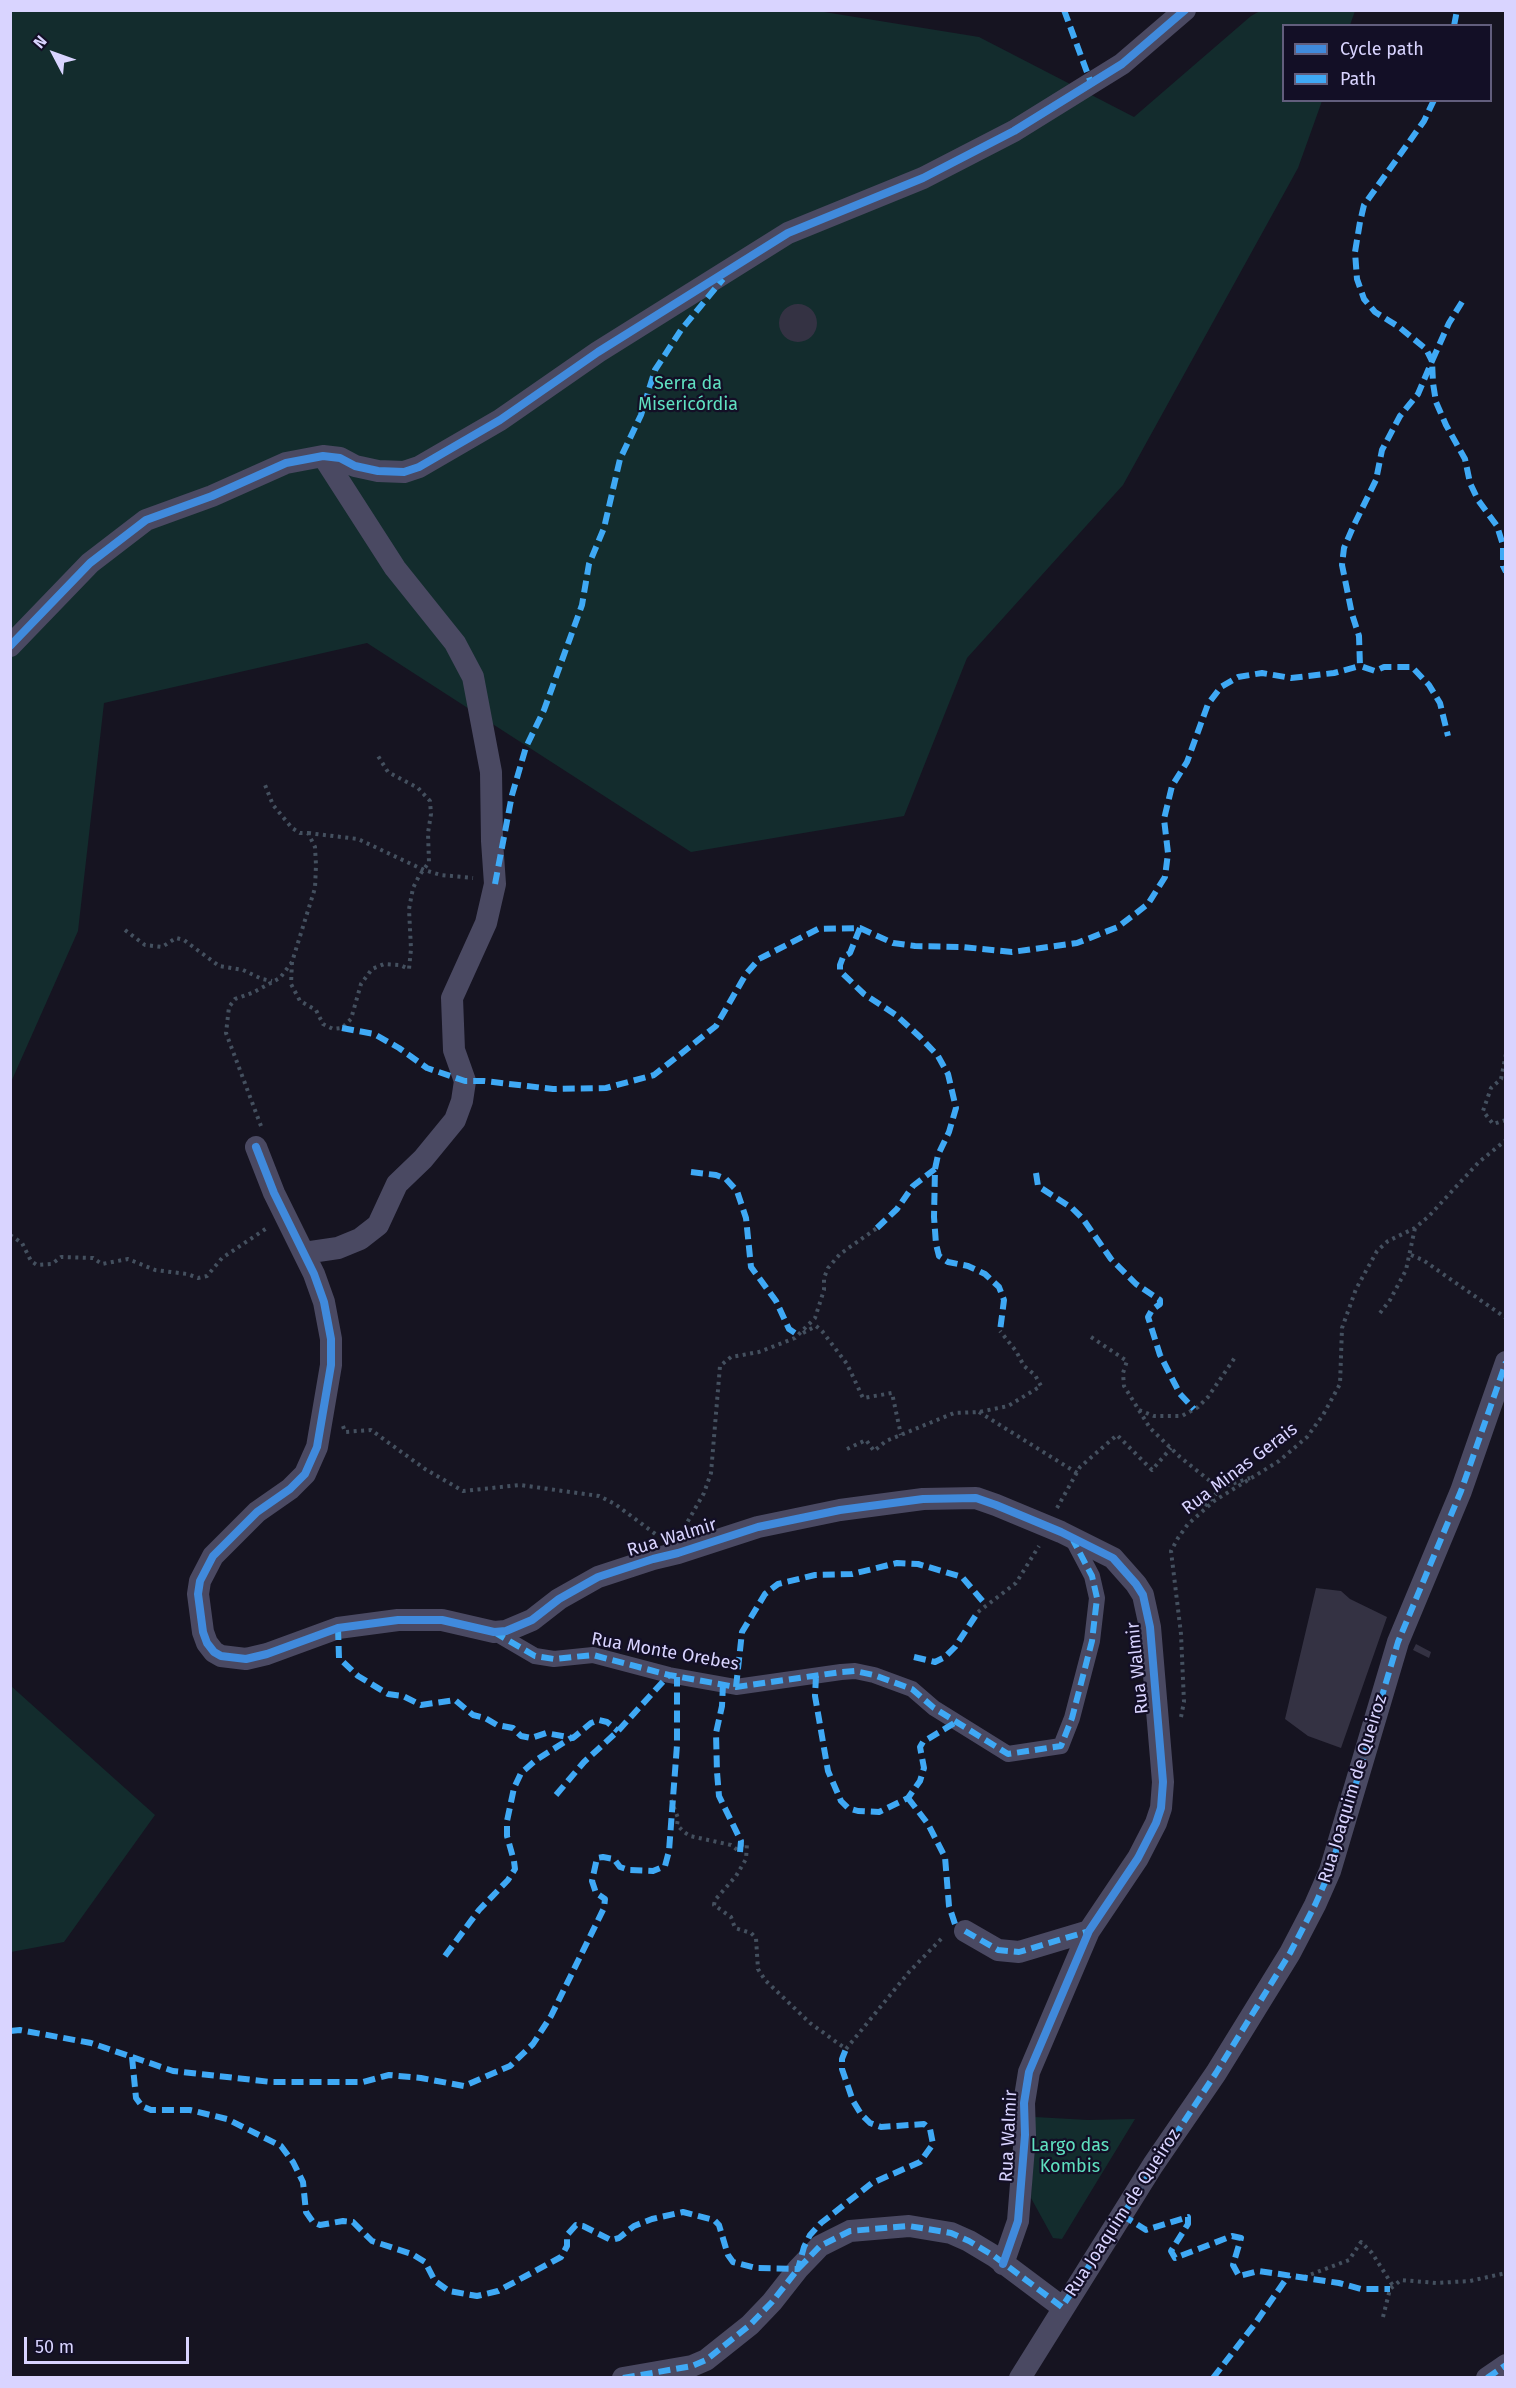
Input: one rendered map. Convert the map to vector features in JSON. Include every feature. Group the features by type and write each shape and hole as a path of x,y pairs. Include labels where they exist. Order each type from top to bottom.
{"street":[{"path":"10,646 90,563 146,520 212,496 286,463 323,456 378,471 404,472 419,467 500,420 598,352 788,233 923,178 1014,131 1122,64 1185,10"},
{"path":"304,1253 338,1248 360,1239 378,1225 397,1184 423,1159 455,1120 462,1101 465,1081 454,1050 452,998 486,923 495,884 491,772 473,676 455,642 395,568 323,456"},
{"path":"256,1147 324,1302 331,1339 331,1365 317,1447 305,1474 290,1489 257,1512 213,1556 200,1581 198,1594 207,1642 214,1652 221,1656 246,1659 338,1628 398,1620 442,1620 494,1632"},
{"name":"Rua Joaquim de Queiroz","path":"1020,2378 1062,2307 1216,2073 1290,1953 1315,1905 1330,1871 1398,1642 1461,1491 1506,1362"},
{"name":"Rua Walmir","path":"494,1632 532,1620 573,1590 598,1577 676,1548 758,1527 840,1510 923,1499 976,1498 1047,1527 1113,1558 1132,1577 1143,1595 1150,1627 1163,1782 1161,1808 1149,1837 1089,1931 1029,2072 1024,2103 1025,2135 1018,2221 1003,2264"},
{"name":"Rua Monte Orebes","path":"494,1632 535,1656 554,1659 593,1655 669,1675 736,1687 855,1671 874,1675 912,1689 934,1708 1008,1754 1061,1746 1072,1718 1092,1641 1097,1598 1092,1576 1072,1538"},
{"path":"965,1931 998,1950 1019,1952 1089,1931"},
{"path":"623,2378 692,2366 706,2360 750,2325 820,2246 850,2231 909,2226 951,2233 969,2241 1062,2307"},
{"path":"1487,2378 1506,2366"}],"path":[{"path":"308,833 315,847 315,888 292,962 291,984 300,1001 316,1010 323,1024 333,1029 342,1028 351,1019 361,984 372,969 384,964 400,965 409,969 411,949 409,909 413,888 429,862 430,801 418,788 388,772 378,756"},
{"path":"265,785 273,805 300,833 358,839 424,870 441,875 476,878"},
{"path":"125,930 145,945 162,947 176,938 184,940 219,966 243,970 273,982"},
{"path":"256,1147 262,1125 226,1033 229,1007 235,999 280,978 292,962"},
{"path":"1506,1054 1502,1079 1491,1088 1483,1111 1493,1124 1506,1120"},
{"path":"10,1235 22,1243 31,1261 37,1265 52,1264 61,1257 93,1258 102,1264 128,1259 155,1270 187,1274 198,1278 207,1276 222,1258 257,1236 284,1214"},
{"path":"798,1335 815,1318 828,1268 840,1254 877,1228"},
{"path":"1380,1313 1399,1286 1411,1255 1415,1228"},
{"path":"1411,1255 1422,1260 1506,1318"},
{"path":"323,1406 341,1422 345,1432 371,1430 425,1469 463,1491 520,1485 599,1496 615,1504 676,1548 704,1493 711,1473 720,1366 731,1357 767,1350 816,1326 847,1364 863,1398 892,1393 901,1434"},
{"path":"847,1449 866,1440 874,1451 886,1441 954,1413 979,1412 1008,1406 1041,1386 1000,1331"},
{"path":"1091,1337 1127,1361 1123,1373 1124,1386 1150,1428 1220,1489"},
{"path":"1138,1410 1154,1416 1182,1416 1198,1407 1208,1397 1236,1356"},
{"path":"979,1412 1077,1473"},
{"path":"978,1612 1016,1583 1077,1473 1094,1453 1117,1435 1152,1470 1171,1448"},
{"path":"1199,1514 1220,1489 1254,1477"},
{"path":"671,1800 678,1818 677,1825 684,1832 690,1836 731,1845 740,1852"},
{"path":"741,1845 747,1844 746,1859 736,1876 715,1900 714,1905 731,1917 735,1928 751,1933 756,1938 756,1961 765,1980 810,2023 846,2049 909,1972 950,1930 956,1927 965,1931"},
{"path":"1304,2277 1349,2260 1361,2242 1372,2253 1393,2286"},
{"path":"1383,2316 1393,2286 1401,2280 1436,2283 1470,2281 1506,2273"}],"green space":[{"name":"Serra da Misericórdia","path":"11,11 818,11 979,37 1134,117 1251,16 1260,11 1355,11 1350,24 1282,24 1282,102 1322,102 1298,168 1123,485 967,658 904,816 691,852 367,643 104,703 78,931 11,1082"},
{"path":"11,1686 155,1815 64,1942 11,1952"},
{"name":"Largo das Kombis","path":"1035,2117 1088,2120 1135,2119 1062,2239 1053,2238 1031,2198"}],"building":[{"path":"798,304 812,309 817,323 812,337 798,342 784,337 779,323 784,309"},
{"path":"1316,1588 1341,1591 1350,1599 1387,1617 1341,1748 1308,1736 1285,1719"},
{"path":"1416,1644 1431,1652 1429,1658 1413,1650"}],"marked path":[{"path":"1064,10 1091,83"},
{"path":"1454,24 1457,10"},
{"path":"1433,102 1424,121 1364,205 1355,252 1357,279 1364,299 1375,312 1399,327 1426,349 1432,361 1418,394 1400,416 1382,450 1376,480 1344,548 1342,565 1359,636 1360,666 1375,671 1384,667 1412,667 1429,685 1440,703 1448,736"},
{"path":"495,884 512,795 526,747 544,710 582,605 589,564 604,528 620,459 641,415 655,370 681,330 723,279"},
{"path":"1462,302 1449,323 1432,361 1436,402 1465,459 1470,483 1478,500 1497,526 1503,545 1503,566 1506,572"},
{"path":"342,1028 374,1034 427,1068 465,1081 553,1089 606,1088 654,1075 716,1026 746,974 759,959 818,929 860,928 893,943 1012,952 1077,943 1118,927 1148,904 1165,877 1168,853 1164,819 1172,786 1187,762 1208,704 1221,687 1238,677 1262,673 1291,678 1334,673 1360,666"},
{"path":"860,928 850,953 843,957 840,971 864,994 896,1015 920,1037 938,1056 948,1074 956,1108 935,1169 936,1244 939,1256 948,1262 968,1266 985,1274 999,1287 1004,1300 1000,1331"},
{"path":"877,1228 897,1209 913,1186 935,1169"},
{"path":"691,1172 716,1175 726,1179 737,1191 746,1218 751,1267 776,1301 789,1329 798,1335"},
{"path":"1036,1173 1038,1186 1072,1208 1083,1219 1111,1259 1136,1284 1160,1300 1160,1304 1152,1310 1148,1317 1160,1355 1180,1394 1194,1409"},
{"path":"623,2378 692,2366 706,2360 750,2325 820,2246 850,2231 909,2226 951,2233 994,2256 1062,2307 1216,2073 1290,1953 1315,1905 1330,1871 1398,1642 1461,1491 1506,1362"},
{"path":"494,1632 535,1656 554,1659 593,1655 669,1675 736,1687 855,1671 874,1675 912,1689 934,1708 1008,1754 1061,1746 1072,1718 1092,1641 1097,1598 1092,1576 1073,1540"},
{"path":"736,1687 742,1632 765,1594 778,1584 815,1575 852,1574 897,1563 918,1564 962,1577 986,1605"},
{"path":"914,1657 935,1662 945,1657 955,1647 978,1612"},
{"path":"338,1628 339,1658 358,1676 388,1694 403,1696 421,1705 455,1700 473,1715 485,1718 497,1725 513,1728 521,1736 531,1738 546,1733 573,1738 591,1723 599,1720 607,1722 618,1731"},
{"path":"556,1795 584,1762 618,1731 669,1675"},
{"path":"816,1676 815,1696 828,1771 841,1801 848,1808 879,1812 908,1798 920,1781 924,1768 920,1747 923,1742 956,1722"},
{"path":"10,2031 20,2030 91,2043 173,2071 271,2082 363,2082 389,2075 464,2086 510,2066 533,2044 551,2016 604,1908 605,1899 596,1893 592,1881 597,1858 614,1859 620,1867 629,1870 653,1871 665,1866 669,1851 677,1745 677,1677"},
{"path":"723,1684 722,1706 716,1733 719,1796 741,1841 740,1852"},
{"path":"445,1956 479,1910 508,1880 515,1869 507,1836 507,1821 514,1788 521,1773 536,1760 571,1738"},
{"path":"908,1798 928,1824 945,1857 949,1906 956,1927"},
{"path":"965,1931 998,1950 1019,1952 1089,1931"},
{"path":"132,2057 136,2098 142,2106 151,2110 190,2110 227,2119 281,2146 293,2162 303,2182 306,2212 313,2222 320,2225 343,2221 353,2222 372,2241 412,2254 425,2262 435,2281 449,2291 477,2296 498,2291 561,2257 567,2246 567,2235 576,2225 583,2226 611,2240 619,2238 634,2226 683,2212 714,2220 719,2225 728,2255 733,2262 756,2268 798,2269 804,2247 810,2235 821,2223 872,2183 920,2162 933,2144 930,2129 924,2124 881,2127 870,2123 861,2114 853,2101 842,2069 842,2059 846,2049"},
{"path":"1122,2215 1146,2230 1188,2217 1188,2224 1171,2251 1175,2258 1232,2236 1241,2238 1233,2265 1239,2276 1259,2271 1339,2283 1361,2289 1390,2289"},
{"path":"1213,2378 1289,2275"},
{"path":"1487,2378 1506,2365"}],"cycle path":[{"path":"10,646 90,563 146,520 212,496 286,463 323,456 340,458 355,466 378,471 404,472 419,467 500,420 598,352 788,233 923,178 1014,131 1122,64 1185,10"},
{"path":"256,1147 274,1193 314,1274 324,1302 331,1339 331,1365 317,1447 305,1474 290,1489 257,1512 213,1556 200,1581 198,1594 203,1632 207,1643 214,1652 221,1656 246,1659 267,1654 338,1628 398,1620 442,1620 494,1632 506,1631 532,1620 559,1599 598,1577 653,1559 758,1527 840,1510 923,1499 976,1498 996,1505 1061,1532 1113,1558 1136,1584 1143,1595 1150,1627 1163,1782 1161,1808 1138,1858 1089,1931 1029,2072 1024,2103 1025,2135 1018,2221 1003,2264"}]}
